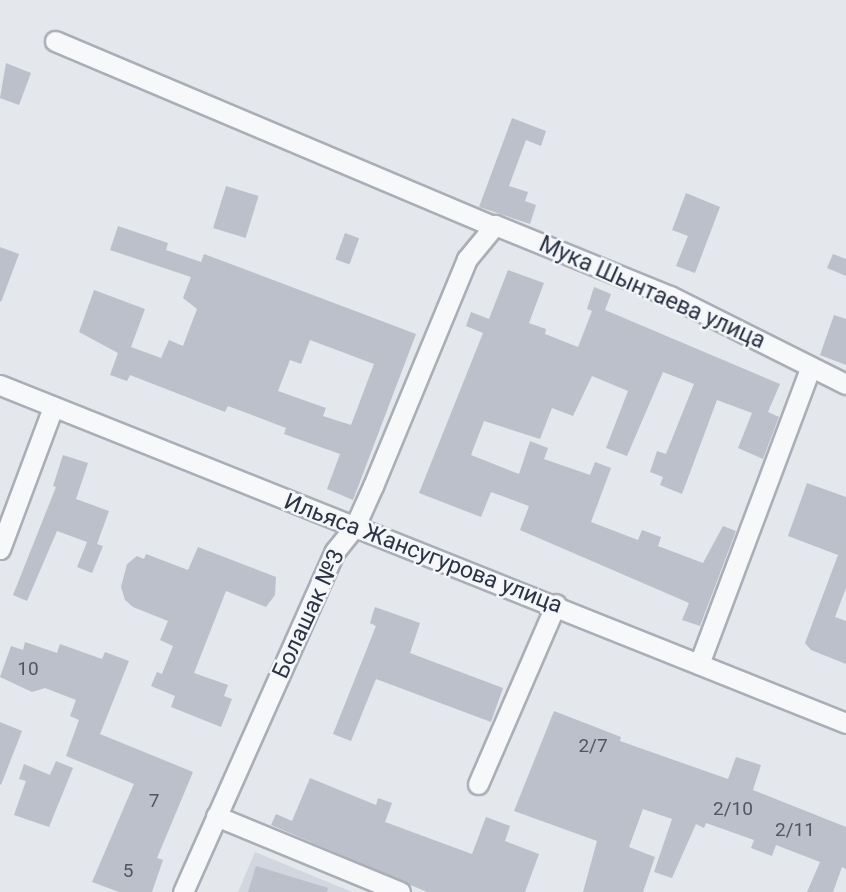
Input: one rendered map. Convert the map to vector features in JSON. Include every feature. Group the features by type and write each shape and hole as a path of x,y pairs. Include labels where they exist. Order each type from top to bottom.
{"street":[{"name":"Мука Шынтаева улица","path":"55,41 494,226 568,251 670,296 810,369 846,384"},
{"name":"Болашак №3","path":"184,892 335,551 355,526 467,259 494,226"},
{"path":"699,664 810,369"},
{"name":"Ильяса Жансугурова улица","path":"0,385 556,604 846,723"},
{"path":"0,549 53,407"},
{"path":"478,784 556,604"},
{"path":"216,816 400,892"}],"shaded area":[{"path":"255,852 352,892 238,892"}],"building":[{"path":"6,63 31,73 19,105 0,98"},
{"path":"512,118 546,131 541,146 526,140 509,186 528,192 525,201 536,205 530,224 479,207"},
{"path":"226,186 259,196 246,238 213,228"},
{"path":"686,193 720,207 695,273 676,266 688,236 672,230"},
{"path":"118,226 168,243 166,250 201,262 204,254 416,334 353,500 327,489 340,454 284,434 286,428 228,406 225,412 130,375 127,381 110,375 118,353 79,332 94,290 145,309 131,347 161,358 169,340 183,346 197,309 183,298 191,277 110,250","holes":["310,340 374,364 351,425 323,416 326,408 278,391 290,360 301,364"]},
{"path":"345,233 359,238 350,264 335,259"},
{"path":"0,247 19,254 1,302 0,301"},
{"path":"833,254 846,259 846,276 827,268"},
{"path":"508,270 544,283 529,323 546,329 545,334 578,347 592,311 587,309 594,287 611,294 605,310 780,384 768,412 779,417 763,459 738,448 752,413 717,400 682,494 660,485 663,477 650,472 657,451 666,454 694,384 663,372 627,456 606,448 628,391 592,376 573,416 552,408 540,439 484,421 471,455 519,474 530,441 548,448 544,459 590,475 595,462 611,468 591,522 638,540 642,530 661,537 658,546 703,563 723,526 736,531 700,626 682,620 689,603 520,530 529,506 491,492 481,517 419,493 483,333 466,326 471,312 489,319"},
{"path":"834,315 846,319 846,365 820,355"},
{"path":"63,455 88,463 76,499 109,511 97,544 103,546 92,573 77,567 87,542 57,531 27,601 13,595 56,487 53,486"},
{"path":"807,483 846,497 846,588 835,617 846,621 846,664 811,650 805,643 838,555 788,536"},
{"path":"198,547 276,577 275,595 266,607 226,591 194,673 228,685 224,696 232,699 221,727 171,707 175,696 151,686 157,672 162,674 173,646 160,640 168,621 133,607 125,600 121,587 127,564 137,556 144,559 146,554 188,570"},
{"path":"375,607 420,623 410,653 503,688 491,722 376,679 351,741 333,734 376,626 370,623"},
{"path":"25,642 57,653 60,644 102,659 105,652 129,661 100,734 193,772 157,858 163,860 152,892 119,892 92,882 134,784 66,756 79,720 70,716 76,700 45,688 32,692 0,677 11,646 23,650"},
{"path":"554,711 621,737 620,741 728,779 736,757 761,765 753,790 846,827 846,869 842,867 833,892 807,892 820,862 776,845 772,856 751,848 754,840 706,823 704,828 696,824 672,878 654,872 672,819 643,809 629,847 655,857 643,892 583,892 597,841 514,811"},
{"path":"0,722 22,731 1,785 0,784"},
{"path":"56,761 73,768 49,827 14,815 26,781 19,779 24,764 50,775"},
{"path":"310,778 376,805 378,798 392,803 385,822 472,854 486,817 510,826 505,841 539,854 525,892 427,892 271,825 276,814 292,821"},
{"path":"256,866 328,888 327,892 248,892"}]}
